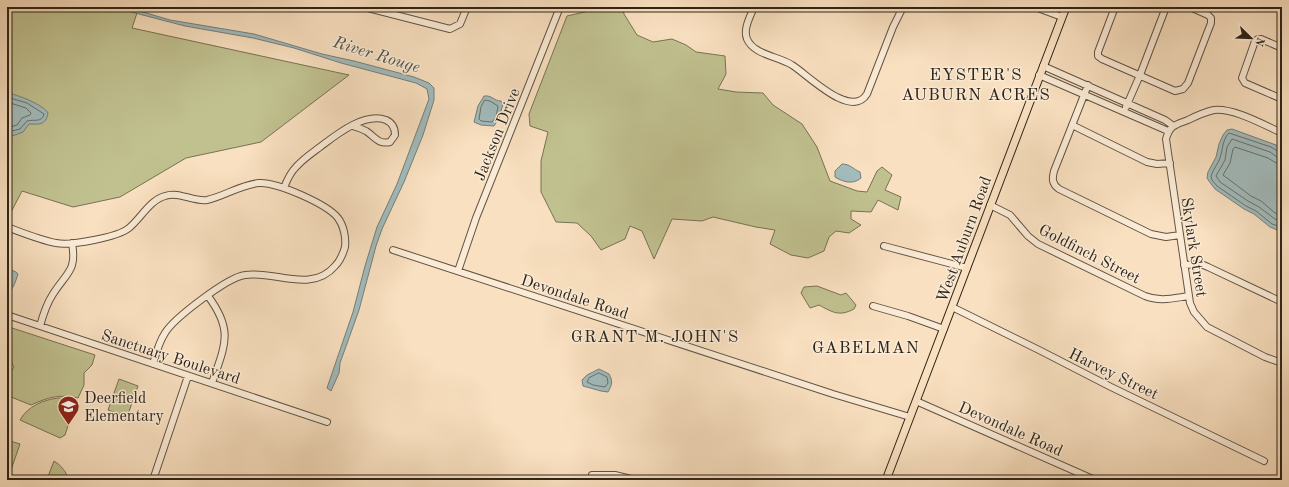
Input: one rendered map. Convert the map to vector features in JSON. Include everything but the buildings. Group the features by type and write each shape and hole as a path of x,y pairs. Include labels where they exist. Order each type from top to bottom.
{"main road":[{"name":"West Auburn Road","path":"886,480 1066,7"}],"street":[{"path":"364,7 377,9 450,29 462,21 467,7"},
{"name":"Jackson Drive","path":"458,271 476,218 560,7"},
{"path":"754,7 746,31 746,36 749,43 756,50 791,64 826,92 852,102 858,102 867,94 893,27 902,9 893,7"},
{"path":"1035,7 1062,17"},
{"path":"1115,7 1098,52 1098,56 1175,91 1185,87 1211,24 1211,18 1208,15 1190,7"},
{"path":"1124,112 1140,76 1166,7"},
{"path":"1282,48 1261,39 1255,41 1242,78 1245,83 1282,99"},
{"path":"1043,66 1165,120 1172,126"},
{"path":"1040,75 1168,131 1172,126 1206,112 1220,110 1237,114 1282,133"},
{"path":"1088,85 1054,171 1052,178 1053,183 1056,186 1151,234 1166,237 1180,235"},
{"path":"284,188 292,171 297,165 342,131 353,126 367,120 385,120 394,127 395,135 390,142 383,143 376,140 365,130 353,126"},
{"path":"1072,125 1147,162 1170,164"},
{"name":"Skylark Street","path":"1168,131 1166,144 1190,303 1194,312 1207,327 1265,357 1282,363"},
{"path":"7,228 51,242 61,244 72,243 122,233 131,227 154,202 163,196 175,194 201,201 213,199 252,184 266,183 284,188 329,209 339,220 342,226 345,241 343,253 337,264 328,273 309,279 287,279 254,274 240,276 225,283 170,325 162,339 154,364"},
{"name":"Goldfinch Street","path":"990,205 1010,215 1028,236 1038,244 1145,296 1162,300 1189,296"},
{"path":"40,326 50,298 72,268 74,256 72,243"},
{"path":"884,246 967,268"},
{"name":"Devondale Road","path":"393,250 851,400 910,417"},
{"path":"1184,265 1200,264 1208,267 1282,302"},
{"path":"208,296 221,317 225,333 223,349 212,384"},
{"path":"873,306 908,316 944,329"},
{"name":"Harvey Street","path":"952,307 1111,387 1264,461"},
{"name":"Sanctuary Boulevard","path":"7,315 327,422"},
{"path":"153,480 188,376"},
{"name":"Devondale Road","path":"916,401 1095,480"},
{"path":"592,475 615,475 635,480"}],"green space":[{"path":"7,7 139,7 132,28 349,75 261,142 186,158 120,197 73,207 22,191 8,218"},
{"path":"591,7 622,7 624,14 637,35 653,42 672,39 686,45 696,52 725,56 726,74 718,89 736,92 763,93 773,105 802,124 817,147 830,181 857,191 867,192 877,171 882,167 892,175 885,190 901,197 898,210 878,200 871,212 851,211 851,219 861,225 849,233 836,231 829,237 824,251 808,258 791,255 770,244 775,230 713,217 702,221 672,219 654,259 642,231 630,226 625,239 601,250 591,236 577,223 556,222 541,192 541,161 548,132 530,126 529,114 567,16 589,11"},
{"path":"817,286 841,295 846,293 856,305 854,309 844,313 836,313 819,305 810,308 801,293 804,287"},
{"path":"9,327 95,355 92,365 84,373 84,385 78,398 60,396 43,400 31,405 11,397 7,397 7,376 14,367 10,360 7,359 7,332"},
{"path":"119,379 138,386 127,417 108,410"},
{"path":"58,398 68,398 76,401 65,435 60,438 20,420 27,411 36,404"},
{"path":"7,440 20,444 11,470 7,472"},
{"path":"54,461 67,474 69,480 47,479"}],"water":[{"path":"112,7 126,7 170,20 254,34 322,54 414,77 429,83 434,88 434,100 423,135 404,182 382,229 359,310 340,363 339,373 331,391 327,388 353,312 377,227 397,184 429,99 427,89 416,83 341,63 294,48 253,38 185,26"},
{"path":"7,93 36,103 48,113 43,122 38,124 29,124 23,132 12,136 7,142"},
{"path":"484,96 489,96 501,101 503,104 499,118 494,126 481,125 474,122 478,106"},
{"path":"1232,129 1276,145 1282,151 1282,232 1270,227 1254,214 1215,189 1207,178 1223,135 1227,130"},
{"path":"842,164 845,164 860,172 861,178 855,182 848,182 835,177 835,171"},
{"path":"7,268 18,274 13,288 7,293"},
{"path":"599,369 610,376 612,383 608,392 583,386 582,380 587,375"}],"place":[{"name":"Deerfield Elementary","path":"69,426"}],"district":[{"name":"EYSTER'S AUBURN ACRES","path":"976,84"},
{"name":"GRANT M. JOHN'S","path":"655,336"},
{"name":"GABELMAN","path":"866,347"}],"water label":[{"name":"River Rouge","path":"377,54"}]}
